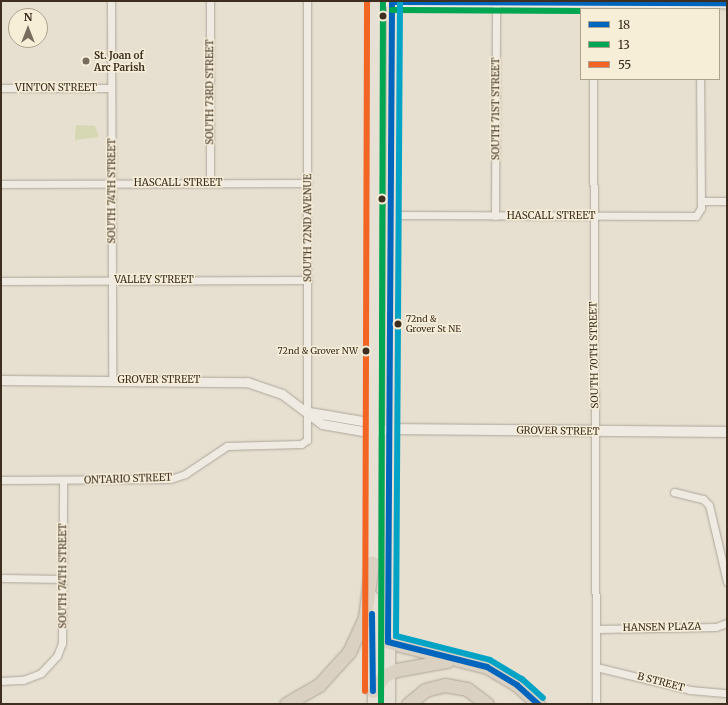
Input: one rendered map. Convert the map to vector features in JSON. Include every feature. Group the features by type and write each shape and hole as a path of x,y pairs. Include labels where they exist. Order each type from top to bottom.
{"highway":[{"path":"286,704 319,685 349,652 365,617 372,562"},
{"path":"388,642 465,661 499,673 538,704"},
{"path":"373,690 388,673 414,665 465,661"},
{"path":"408,704 425,690 445,685 467,689 487,704"}],"main road":[{"path":"373,704 373,200 375,1"},
{"path":"389,704 388,642 392,1"},
{"path":"373,200 390,215"},
{"name":"GROVER STREET","path":"374,428 727,432"}],"street":[{"name":"SOUTH 74TH STREET","path":"111,1 112,380"},
{"name":"SOUTH 73RD STREET","path":"210,1 210,183"},
{"name":"SOUTH 72ND AVENUE","path":"294,444 307,440 309,412 307,1"},
{"path":"375,1 700,6 727,3"},
{"name":"SOUTH 71ST STREET","path":"495,216 496,2"},
{"name":"SOUTH 70TH STREET","path":"593,80 596,704"},
{"path":"700,80 701,201 727,201"},
{"name":"VINTON STREET","path":"1,88 111,88"},
{"name":"HASCALL STREET","path":"1,184 308,183"},
{"name":"HASCALL STREET","path":"390,215 692,217 700,213 701,201"},
{"name":"VALLEY STREET","path":"1,281 308,280"},
{"name":"GROVER STREET","path":"1,380 247,382 282,394 309,412 322,424 374,428"},
{"name":"ONTARIO STREET","path":"1,480 170,479 185,474 227,446 294,444"},
{"name":"SOUTH 74TH STREET","path":"1,681 30,678 48,668 62,643 63,480"},
{"path":"674,492 706,501 726,579"},
{"path":"3,578 63,579"},
{"name":"HANSEN PLAZA","path":"596,629 716,627 727,623"},
{"name":"B STREET","path":"596,667 698,692 727,693"}],"green space":[{"path":"76,125 95,126 99,137 75,140"}],"transit line":[{"name":"55","path":"365,691 367,1"},
{"name":"13","path":"381,704 383,1"},
{"path":"400,1 396,636 490,660 522,679 543,698"},
{"name":"18","path":"538,704 517,685 487,667 388,642 392,2 727,3"},
{"name":"13","path":"392,10 580,11"},
{"name":"18","path":"372,614 373,691"}],"place":[{"name":"St. Joan of Arc Parish","path":"86,61"},
{"name":"72nd & Grover St NE","path":"398,324"},
{"name":"72nd & Grover NW","path":"366,351"}]}
